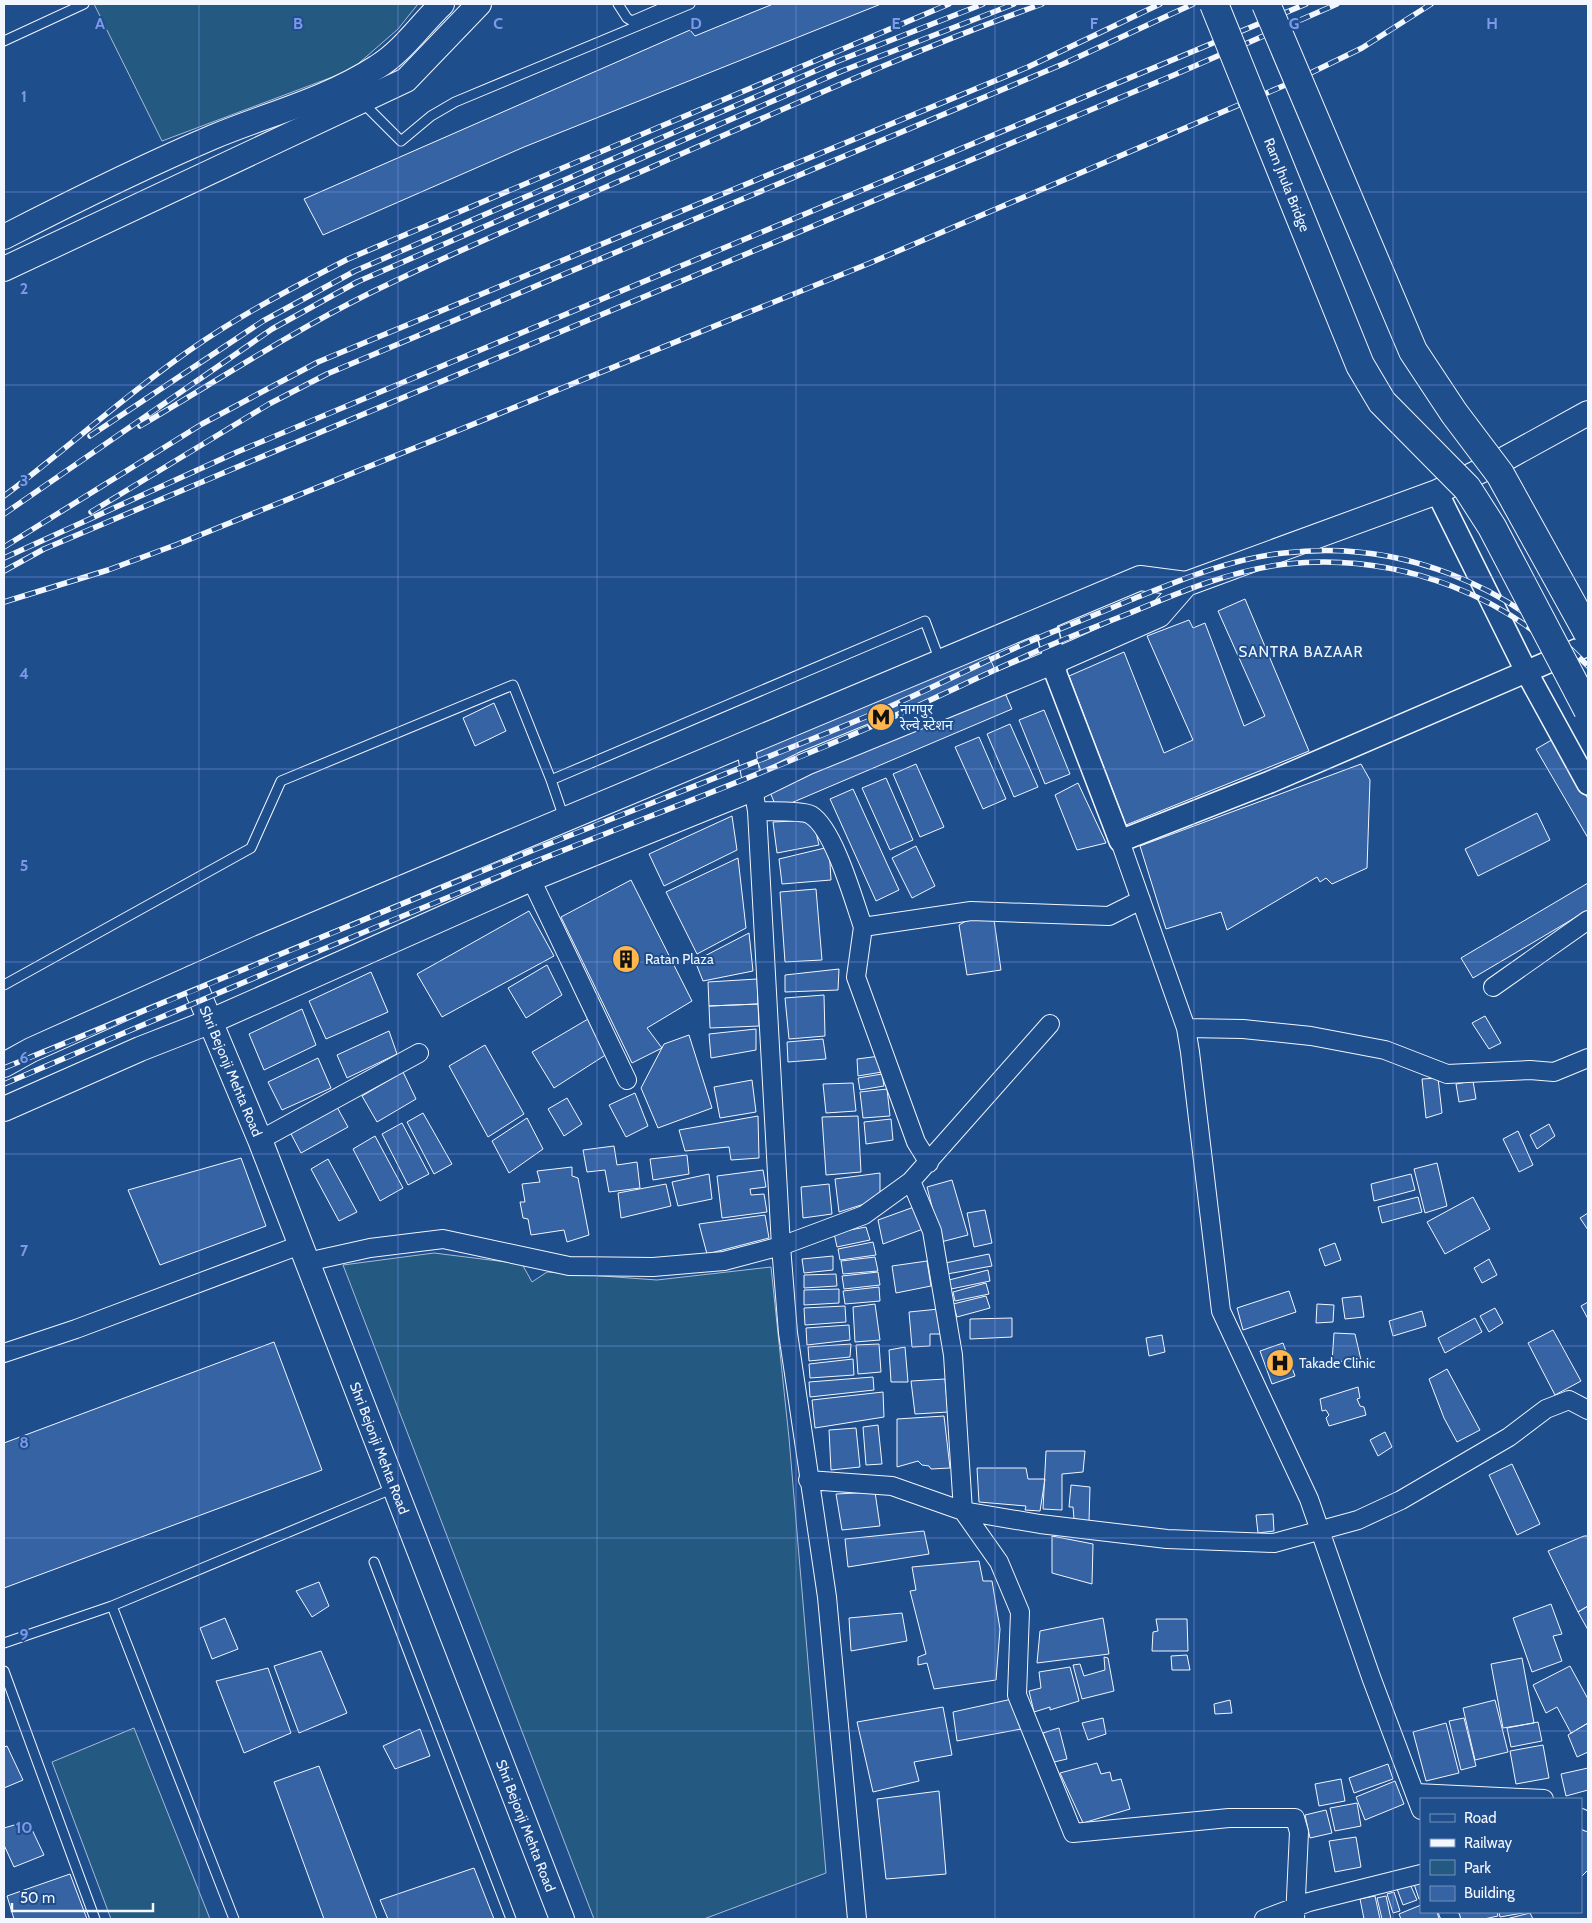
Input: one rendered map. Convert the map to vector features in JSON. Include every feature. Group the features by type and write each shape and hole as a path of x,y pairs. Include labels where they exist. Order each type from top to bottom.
{"highway":[{"name":"Ram Jhula Bridge","path":"1214,4 1360,365 1382,402 1467,488 1482,512 1588,710"},
{"path":"1266,4 1413,351 1454,413 1500,474 1588,633"}],"main road":[{"path":"4,236 214,136 319,98 343,86 378,67 397,53 442,4"},
{"path":"4,268 406,80 479,4"},
{"path":"4,1065 31,1050 192,978 745,743 1140,578 1186,584 1436,492 1498,462 1588,413"},
{"path":"4,1108 140,1049 209,1022 530,879 755,788 806,763 1055,661 1159,615 1186,584"},
{"name":"Shri Bejonji Mehta Road","path":"192,978 260,1140 562,1919"}],"street":[{"path":"1436,492 1526,671 1588,784"},
{"path":"1044,618 1055,661 1056,674 1120,842 1186,1028 1221,1311 1309,1498 1319,1532 1418,1801"},
{"path":"1120,842 1270,782 1588,645"},
{"path":"745,743 755,788 757,811 781,1246 788,1333 808,1480 827,1597 858,1919"},
{"path":"757,811 810,814 828,834 849,883 863,927 856,977 916,1142 929,1163"},
{"path":"530,879 627,1080"},
{"path":"863,927 970,910 1108,916 1141,900"},
{"path":"1492,987 1588,920"},
{"path":"4,1353 303,1253 443,1240 569,1266 653,1267 724,1261 781,1246 864,1215 911,1181 929,1163 1050,1024"},
{"path":"1186,1028 1244,1029 1311,1036 1385,1050 1447,1074 1530,1070 1554,1072 1588,1058"},
{"path":"260,1140 419,1053"},
{"path":"911,1181 932,1231 953,1355 963,1511 999,1562 1020,1612 1018,1695 1073,1833 1229,1818 1295,1818 1299,1832 1294,1914"},
{"path":"808,1480 892,1486 963,1511 1040,1524 1167,1539 1274,1543 1358,1520 1401,1500 1509,1437 1546,1409 1569,1400 1588,1410"},
{"path":"1264,1919 1294,1914 1374,1884 1420,1874"}],"lane":[{"path":"4,41 84,4"},
{"path":"618,4 627,18 632,21 671,4 673,11"},
{"path":"362,101 401,141 431,116 455,102 690,4"},
{"path":"551,780 925,621 940,661"},
{"path":"4,985 251,848 281,781 512,685 551,780 564,820"},
{"path":"4,1643 112,1606 395,1488"},
{"path":"374,1562 511,1919"},
{"path":"112,1606 234,1919"},
{"path":"4,1671 95,1919"}],"green space":[{"path":"94,4 418,4 398,29 351,70 162,141"},
{"path":"434,1253 522,1264 532,1282 547,1272 657,1280 771,1267 789,1438 826,1873 704,1919 594,1919 343,1265"},
{"path":"134,1728 210,1919 111,1919 52,1762"}],"building":[{"path":"773,4 881,4 524,147 323,235 304,199 690,30 695,36"},
{"path":"1245,599 1309,751 1126,825 1069,676 1124,652 1164,753 1193,740 1147,636 1189,620 1193,628 1205,623 1244,726 1265,716 1218,611"},
{"path":"982,640 1012,709 777,809 748,739"},
{"path":"494,703 506,731 475,746 463,718"},
{"path":"1044,710 1070,774 1045,784 1019,720"},
{"path":"1010,724 1038,787 1014,797 987,734"},
{"path":"979,737 1006,799 983,809 955,747"},
{"path":"1555,738 1588,799 1588,838 1536,749"},
{"path":"916,764 944,827 920,837 893,774"},
{"path":"1361,764 1370,780 1367,868 1332,884 1326,878 1320,882 1317,877 1227,930 1221,912 1166,929 1140,846"},
{"path":"886,778 913,840 890,850 862,788"},
{"path":"1078,783 1106,843 1077,850 1055,795"},
{"path":"853,789 899,890 876,901 830,799"},
{"path":"1537,813 1550,840 1478,876 1465,849"},
{"path":"732,816 737,850 664,886 649,854"},
{"path":"813,820 819,845 777,853 773,822"},
{"path":"916,846 935,886 912,898 892,858"},
{"path":"829,847 831,880 782,884 779,859"},
{"path":"738,858 746,928 697,954 666,892"},
{"name":"Ratan Plaza","path":"631,880 692,1001 647,1028 662,1048 632,1063 561,917"},
{"path":"1588,883 1588,910 1473,978 1461,958"},
{"path":"816,889 822,960 785,962 780,892"},
{"path":"529,911 554,956 442,1017 417,974"},
{"path":"987,918 994,920 1001,970 967,975 959,925 966,921"},
{"path":"749,933 753,971 703,981 695,961"},
{"path":"547,965 562,995 526,1018 508,988"},
{"path":"839,969 838,990 785,992 785,975"},
{"path":"371,972 388,1012 326,1039 309,1001"},
{"path":"757,979 758,1004 709,1006 708,982"},
{"path":"824,995 825,1036 789,1039 785,998"},
{"path":"758,1004 759,1026 710,1028 709,1006"},
{"path":"302,1009 316,1045 264,1070 249,1034"},
{"path":"1485,1016 1501,1043 1489,1049 1472,1023"},
{"path":"588,1019 607,1054 554,1088 532,1052"},
{"path":"756,1029 756,1050 711,1058 709,1034"},
{"path":"389,1031 397,1054 347,1078 337,1055"},
{"path":"689,1035 712,1108 658,1128 641,1088 664,1044"},
{"path":"823,1039 826,1059 788,1062 787,1042"},
{"path":"485,1045 524,1114 488,1137 449,1066"},
{"path":"880,1056 882,1072 858,1076 857,1059"},
{"path":"318,1058 331,1088 282,1110 268,1082"},
{"path":"403,1072 416,1099 377,1122 362,1096"},
{"path":"882,1074 884,1086 860,1090 858,1078"},
{"path":"1438,1078 1442,1113 1426,1118 1422,1079"},
{"path":"752,1080 756,1112 720,1118 714,1087"},
{"path":"1473,1081 1476,1099 1459,1102 1456,1084"},
{"path":"853,1083 856,1111 826,1113 823,1084"},
{"path":"887,1089 890,1116 863,1118 860,1092"},
{"path":"635,1093 648,1126 626,1137 609,1105"},
{"path":"567,1098 582,1124 564,1136 548,1109"},
{"path":"337,1107 348,1127 301,1153 290,1132"},
{"path":"423,1113 452,1164 434,1174 407,1122"},
{"path":"758,1116 759,1158 731,1160 729,1147 685,1151 679,1130"},
{"path":"858,1116 861,1172 826,1175 822,1117"},
{"path":"527,1118 543,1149 509,1173 492,1141"},
{"path":"891,1119 893,1140 866,1144 864,1122"},
{"path":"402,1123 429,1174 408,1185 382,1134"},
{"path":"1549,1124 1555,1136 1537,1149 1530,1135"},
{"path":"1518,1131 1533,1165 1519,1172 1503,1139"},
{"path":"375,1136 403,1188 380,1201 353,1149"},
{"path":"614,1146 617,1165 637,1162 640,1188 609,1192 605,1170 587,1172 583,1150"},
{"path":"687,1155 689,1174 653,1180 650,1159"},
{"path":"241,1158 266,1226 160,1265 128,1190"},
{"path":"328,1159 357,1212 339,1221 311,1169"},
{"path":"1437,1163 1447,1206 1425,1213 1414,1169"},
{"path":"572,1167 572,1176 578,1178 589,1235 567,1242 564,1230 531,1235 528,1219 523,1218 520,1202 525,1202 522,1184 540,1182 537,1171"},
{"path":"763,1170 766,1187 750,1189 751,1195 764,1194 767,1212 722,1218 717,1176"},
{"path":"880,1173 880,1199 839,1212 835,1179"},
{"path":"709,1174 712,1199 678,1206 672,1182"},
{"path":"1411,1174 1415,1190 1374,1201 1371,1184"},
{"path":"952,1180 968,1235 941,1242 927,1187"},
{"path":"666,1184 671,1206 621,1218 618,1193"},
{"path":"829,1184 832,1214 803,1218 801,1187"},
{"path":"1418,1197 1422,1212 1382,1223 1378,1207"},
{"path":"1473,1197 1490,1229 1445,1254 1427,1222"},
{"path":"914,1207 923,1229 883,1244 878,1220"},
{"path":"985,1210 992,1243 974,1247 967,1213"},
{"path":"1588,1213 1588,1230 1580,1218"},
{"path":"765,1215 769,1238 707,1254 699,1224"},
{"path":"866,1227 870,1240 837,1247 834,1233"},
{"path":"873,1242 876,1255 840,1260 838,1249"},
{"path":"1335,1243 1341,1260 1325,1266 1319,1249"},
{"path":"989,1254 992,1266 947,1274 945,1263"},
{"path":"833,1256 833,1270 804,1273 802,1259"},
{"path":"875,1257 878,1271 843,1274 841,1261"},
{"path":"1489,1259 1497,1275 1482,1283 1474,1268"},
{"path":"927,1261 931,1286 896,1293 892,1266"},
{"path":"988,1270 990,1281 951,1289 949,1280"},
{"path":"878,1272 880,1285 844,1289 842,1276"},
{"path":"836,1274 837,1286 804,1288 804,1275"},
{"path":"986,1283 989,1294 955,1301 953,1292"},
{"path":"879,1287 880,1301 845,1304 843,1291"},
{"path":"839,1289 839,1303 804,1305 804,1290"},
{"path":"1289,1291 1296,1312 1243,1330 1237,1308"},
{"path":"986,1296 990,1308 957,1317 953,1304"},
{"path":"1361,1296 1364,1317 1345,1319 1342,1298"},
{"path":"1588,1302 1588,1319 1581,1306"},
{"path":"875,1304 880,1340 855,1342 853,1307"},
{"path":"1317,1304 1334,1305 1333,1322 1316,1323"},
{"path":"845,1306 846,1322 805,1325 804,1308"},
{"path":"1495,1308 1503,1323 1489,1332 1480,1316"},
{"path":"939,1309 943,1334 930,1334 930,1346 912,1347 909,1312"},
{"path":"1422,1311 1426,1326 1393,1336 1389,1321"},
{"path":"1012,1318 1012,1337 970,1339 970,1319"},
{"path":"1475,1318 1482,1332 1445,1353 1438,1338"},
{"path":"849,1325 850,1340 807,1345 806,1328"},
{"path":"1553,1330 1581,1381 1555,1395 1528,1343"},
{"path":"1334,1333 1355,1334 1361,1360 1332,1362"},
{"path":"1162,1335 1165,1352 1149,1356 1146,1338"},
{"path":"274,1342 322,1470 4,1588 4,1443"},
{"path":"1283,1343 1295,1376 1272,1384 1260,1351"},
{"path":"851,1344 850,1357 809,1361 808,1347"},
{"path":"879,1344 881,1372 858,1374 856,1345"},
{"path":"905,1347 908,1382 891,1382 889,1350"},
{"path":"853,1359 854,1375 810,1378 809,1364"},
{"path":"1447,1369 1480,1430 1457,1442 1444,1418 1429,1379"},
{"path":"873,1377 874,1390 810,1397 809,1382"},
{"path":"945,1379 948,1412 915,1414 911,1381"},
{"path":"1358,1387 1360,1398 1357,1399 1360,1406 1364,1407 1366,1415 1329,1426 1326,1418 1329,1415 1326,1410 1322,1411 1320,1399"},
{"path":"883,1392 884,1417 815,1428 812,1400"},
{"path":"944,1416 950,1468 931,1469 929,1466 922,1465 918,1461 897,1467 897,1419"},
{"path":"878,1425 882,1464 866,1465 863,1427"},
{"path":"856,1428 860,1467 831,1470 829,1430"},
{"path":"1385,1432 1392,1447 1378,1456 1370,1440"},
{"path":"1046,1451 1085,1451 1083,1472 1062,1474 1062,1510 1043,1509"},
{"path":"1512,1464 1540,1524 1517,1535 1489,1475"},
{"path":"977,1468 1026,1468 1028,1479 1045,1479 1040,1511 1025,1510 1026,1506 979,1502"},
{"path":"1071,1485 1090,1487 1089,1521 1074,1519 1073,1507 1069,1507"},
{"path":"875,1492 880,1526 842,1530 836,1494"},
{"path":"1273,1514 1274,1531 1258,1533 1256,1515"},
{"path":"924,1531 929,1554 848,1567 845,1539"},
{"path":"1052,1536 1093,1544 1092,1584 1052,1573"},
{"path":"1588,1536 1588,1606 1578,1612 1548,1551"},
{"path":"979,1561 983,1581 992,1581 1000,1629 996,1680 934,1689 927,1663 918,1665 918,1657 926,1654 910,1591 916,1590 912,1567"},
{"path":"319,1582 329,1606 312,1617 296,1591"},
{"path":"1551,1604 1562,1634 1553,1636 1562,1661 1532,1672 1513,1618"},
{"path":"1588,1606 1588,1630 1578,1612"},
{"path":"902,1613 907,1641 851,1651 849,1618"},
{"path":"225,1618 238,1649 212,1659 200,1628"},
{"path":"1103,1618 1109,1654 1037,1663 1040,1631"},
{"path":"1156,1619 1187,1619 1188,1651 1152,1651 1153,1632 1158,1631"},
{"path":"321,1651 347,1713 299,1733 274,1666"},
{"path":"1187,1655 1190,1670 1172,1670 1171,1656"},
{"path":"1104,1657 1108,1658 1114,1691 1082,1699 1073,1665 1080,1664 1084,1676 1105,1670"},
{"path":"1522,1658 1534,1723 1503,1728 1491,1664"},
{"path":"1570,1666 1588,1699 1588,1723 1571,1733 1557,1707 1546,1713 1533,1685"},
{"path":"1070,1667 1079,1701 1050,1710 1050,1707 1034,1712 1029,1691 1041,1688 1039,1672"},
{"path":"268,1668 291,1733 244,1753 216,1681"},
{"path":"1012,1699 1021,1729 957,1741 953,1712"},
{"path":"1230,1700 1232,1713 1215,1714 1214,1704"},
{"path":"1495,1700 1508,1752 1475,1760 1463,1708"},
{"path":"943,1707 952,1755 914,1762 919,1781 873,1792 857,1722"},
{"path":"1103,1718 1106,1734 1088,1740 1082,1723"},
{"path":"1464,1718 1476,1766 1461,1770 1449,1721"},
{"path":"1538,1722 1542,1741 1511,1747 1507,1728"},
{"path":"1446,1723 1459,1773 1426,1781 1413,1732"},
{"path":"1588,1723 1588,1752 1577,1757 1568,1735"},
{"path":"1059,1728 1067,1759 1054,1762 1043,1733"},
{"path":"420,1729 430,1756 395,1769 383,1746"},
{"path":"1543,1745 1549,1778 1516,1784 1510,1751"},
{"path":"7,1746 23,1780 4,1788 4,1747"},
{"path":"1097,1763 1101,1774 1110,1772 1112,1781 1121,1779 1130,1809 1083,1823 1060,1773"},
{"path":"1388,1764 1393,1779 1354,1793 1349,1778"},
{"path":"319,1766 377,1919 324,1919 274,1782"},
{"path":"1588,1768 1588,1790 1566,1796 1561,1774"},
{"path":"1341,1779 1345,1801 1319,1806 1315,1784"},
{"path":"1395,1781 1404,1804 1365,1820 1356,1797"},
{"path":"939,1791 946,1874 886,1879 877,1799"},
{"path":"1357,1803 1361,1826 1335,1831 1330,1808"},
{"path":"1326,1810 1332,1833 1310,1838 1305,1815"},
{"path":"28,1821 44,1855 14,1867 4,1845 4,1828"},
{"path":"1588,1827 1588,1870 1582,1876 1582,1830"},
{"path":"1356,1837 1361,1867 1335,1872 1329,1841"},
{"path":"474,1868 494,1919 388,1919 380,1900"},
{"path":"70,1874 87,1919 14,1919 7,1896"},
{"path":"1420,1881 1420,1899 1419,1899 1414,1884"},
{"path":"1410,1884 1417,1900 1403,1905 1397,1889"},
{"path":"1394,1892 1400,1911 1393,1913 1387,1894"},
{"path":"1375,1896 1380,1919 1364,1919 1360,1899"},
{"path":"1386,1896 1391,1919 1382,1919 1377,1898"},
{"path":"1420,1905 1420,1913 1437,1913 1439,1919 1401,1919 1399,1914"},
{"path":"1457,1913 1497,1913 1498,1916 1484,1919 1460,1919"},
{"path":"1499,1913 1522,1913 1500,1917"},
{"path":"1530,1913 1533,1919 1506,1919"}],"railway":[{"path":"4,496 142,385 190,350 248,313 348,259 949,4"},
{"path":"90,436 263,321 355,271 838,61 983,4"},
{"path":"4,514 272,329 357,282 842,71 1014,4"},
{"path":"140,426 308,326 366,295 439,260 851,80 946,40 1042,4"},
{"path":"4,547 202,424 318,362 1028,67 1160,4"},
{"path":"91,512 269,404 327,374 1063,64 1193,4"},
{"path":"4,558 237,452 1306,4"},
{"path":"4,571 44,549 1174,75 1337,4"},
{"path":"4,602 108,570 178,544 870,263 1290,83 1362,48 1431,4"},
{"path":"4,1068 531,851 832,731 894,705 1005,652 1128,601 1185,579 1243,560 1284,553 1327,550 1369,553 1410,561 1449,574 1487,591 1523,612 1557,637 1588,666"},
{"path":"4,1084 472,887 756,775 902,713 1065,639 1187,590 1246,571 1286,564 1328,562 1371,565 1412,573 1452,586 1490,604 1526,626 1559,652 1588,682"}],"place":[{"name":"नागपुर रेल्वे स्टेशन","path":"881,717"},
{"name":"Ratan Plaza","path":"626,959"},
{"name":"Takade Clinic","path":"1280,1363"}],"district":[{"name":"SANTRA BAZAAR","path":"1301,652"}]}
